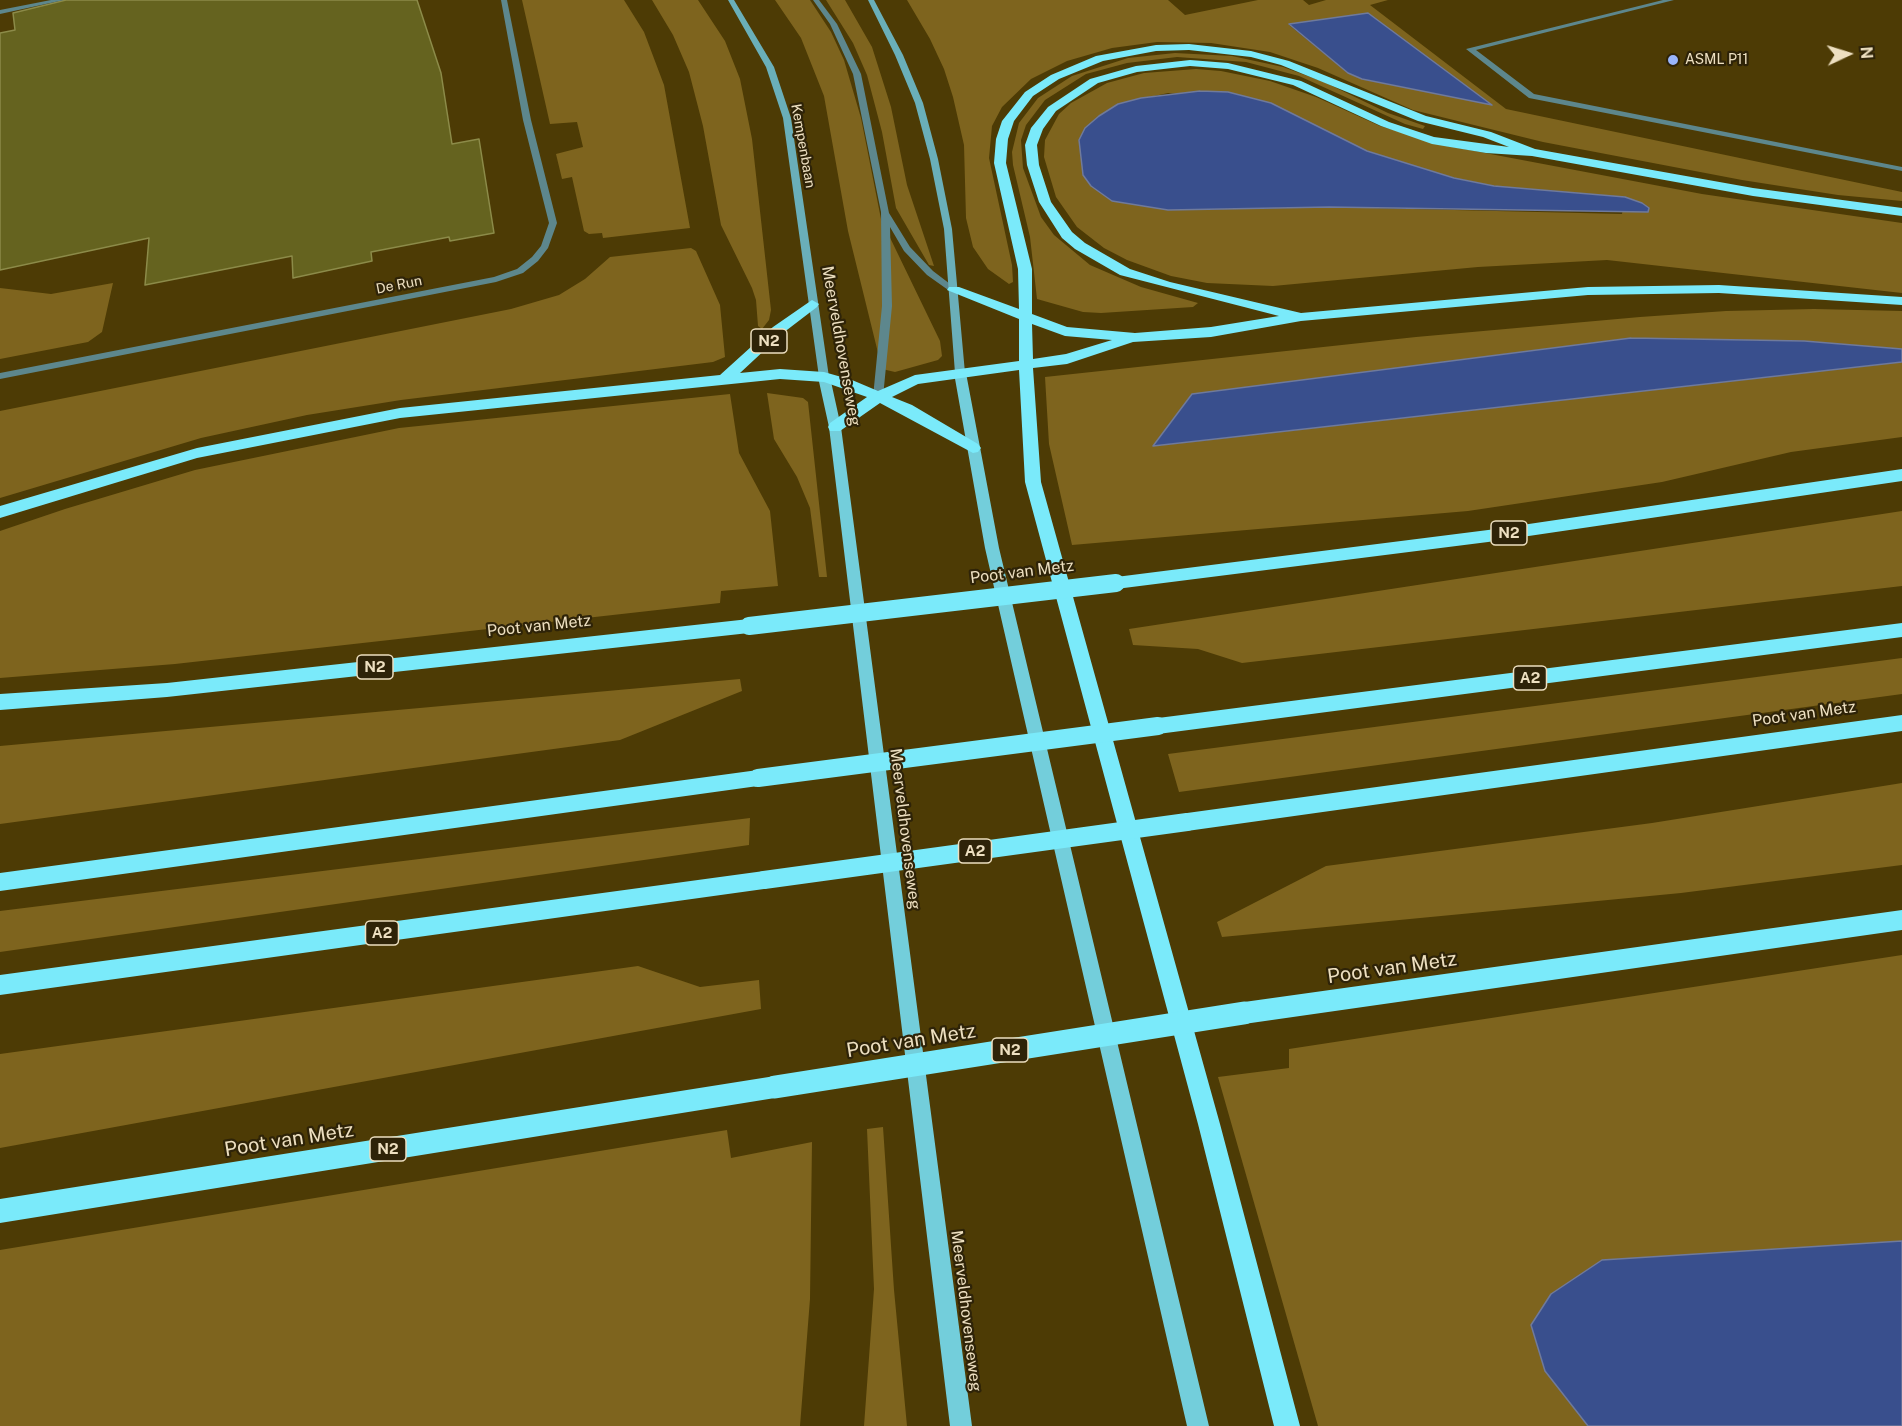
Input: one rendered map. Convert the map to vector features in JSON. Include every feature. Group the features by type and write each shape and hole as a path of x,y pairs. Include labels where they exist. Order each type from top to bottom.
{"highway":[{"path":"1287,1426 1203,1101 1033,482 1026,364 1025,269 1000,163 1002,139 1008,121 1029,94 1054,77 1101,58 1156,48 1189,47 1251,54 1317,74 1422,119 1487,134 1532,152"},
{"path":"1301,317 1146,279 1105,263 1080,246 1057,221 1045,202 1033,165 1031,145 1037,128 1052,109 1077,90 1110,75 1157,65 1190,63 1265,73 1297,83 1385,124 1432,140 1486,149 1532,152 1753,192 1902,212"},
{"path":"954,290 1065,331 1135,338 1211,332 1301,317 1514,297 1652,290 1719,289 1902,301"},
{"name":"N2","path":"725,379 763,347 778,330 812,304"},
{"path":"835,427 879,397 915,381 1067,359 1135,338"},
{"name":"N2","path":"0,512 196,453 400,413 780,374 824,377"},
{"path":"824,377 847,382 907,409 974,448"},
{"name":"Poot van Metz","path":"0,702 179,688 749,626 1116,583 1488,536 1902,475"},
{"name":"A2","path":"0,882 758,778 1902,630"},
{"name":"Poot van Metz","path":"0,985 1902,723"},
{"name":"Poot van Metz","path":"0,1210 1244,1013 1902,920"}],"main road":[{"name":"Kempenbaan","path":"731,0 770,67 787,118 803,238"},
{"path":"871,0 899,55 919,103 948,229 960,373 992,548 1198,1426"},
{"name":"Meerveldhovenseweg","path":"803,238 824,377 835,427 962,1426"}],"street":[{"path":"0,12 61,0"},
{"name":"De Run","path":"0,376 496,279 520,270 535,260 550,235 553,223 527,120 504,0"},
{"path":"816,0 833,24 857,74 885,212 887,306 879,397"},
{"path":"1671,0 1470,48 1532,96 1902,169"},
{"path":"885,212 908,249 930,273 954,290"}],"shaded area":[{"path":"522,0 624,0 644,32 664,85 690,228 603,238 602,233 589,234 584,231 572,177 562,179 556,154 583,147 577,122 550,124"},
{"path":"652,0 698,0 725,41 740,79 752,139 771,310 769,320 762,329 758,326 756,300 752,288 721,225 703,126 689,72 673,35"},
{"path":"775,0 810,0 831,32 844,60 861,118 881,219 940,341 942,356 938,360 895,372 882,369 848,231 824,96 801,38"},
{"path":"826,0 845,0 872,47 891,107 907,185 934,266 929,265 896,208 882,132 867,75 853,43"},
{"path":"907,0 1168,0 1185,15 1258,0 1303,0 1309,5 1326,0 1388,0 1370,5 1506,109 1902,192 1902,201 1838,195 1742,180 1543,142 1413,110 1318,68 1270,52 1211,43 1157,42 1112,48 1067,61 1031,79 1002,107 992,126 989,158 1012,265 1013,282 1009,284 988,269 973,247 966,218 964,145 953,97 944,69 930,39","holes":["1289,25 1491,104 1362,79 1348,73"]},
{"path":"1175,53 1232,56 1283,67 1324,82 1388,113 1425,126 1423,129 1405,124 1299,76 1246,62 1177,57 1127,63 1086,74 1045,100 1026,125 1021,140 1023,168 1041,217 1054,235 1090,265 1141,287 1198,303 1193,307 1101,313 1083,312 1037,299 1030,237 1013,165 1012,152 1019,123 1038,98 1072,76 1128,58"},
{"path":"1196,69 1221,71 1270,81 1316,97 1380,126 1448,146 1702,194 1902,223 1902,293 1607,260 1478,267 1273,286 1207,283 1171,276 1127,260 1104,248 1077,227 1056,197 1044,157 1045,140 1059,114 1071,103 1107,83 1144,73","holes":["1168,93 1271,103 1367,151 1454,178 1494,186 1625,197 1622,214 1329,207 1168,210 1118,104"]},
{"path":"691,248 696,251 720,305 725,357 713,362 401,400 307,415 201,438 0,498 0,411 511,309 559,295 585,279 610,257"},
{"path":"113,283 102,332 88,342 0,359 0,288 51,294"},
{"path":"1814,309 1902,311 1902,349 1804,341 1631,338 1193,394 1154,446 1902,362 1902,437 1791,452 1662,482 1468,511 1072,545 1049,444 1045,377 1416,337 1640,317 1726,311"},
{"path":"767,393 803,398 808,402 827,577 819,577 810,508 797,477 774,439"},
{"path":"730,394 739,453 770,511 778,586 721,591 720,603 175,664 0,678 0,531 195,470 399,428"},
{"path":"1902,511 1902,586 1242,663 1198,649 1133,645 1129,629"},
{"path":"1902,658 1902,694 1179,792 1168,754"},
{"path":"740,679 742,691 620,740 0,824 0,746"},
{"path":"1902,783 1902,865 1681,893 1222,937 1217,922 1326,866 1652,823"},
{"path":"750,818 749,845 0,952 0,911"},
{"path":"1902,955 1902,1241 1545,1371 1588,1426 1318,1426 1218,1077 1289,1068 1289,1049"},
{"path":"638,966 700,987 759,980 761,1009 0,1148 0,1054"},
{"path":"883,1127 894,1290 907,1426 864,1426 874,1289 867,1129"},
{"path":"727,1130 731,1158 812,1142 810,1299 800,1426 0,1426 0,1250"}],"water":[{"path":"1368,13 1492,105 1362,79 1348,73 1289,24"},
{"path":"1200,91 1228,92 1271,103 1367,151 1454,178 1494,186 1625,197 1642,203 1649,208 1648,212 1329,207 1168,210 1112,201 1091,186 1083,175 1079,140 1085,128 1118,104 1141,98"},
{"path":"1631,338 1804,341 1902,349 1902,362 1153,446 1192,394"},
{"path":"1902,1241 1902,1426 1588,1426 1545,1371 1531,1325 1551,1294 1602,1260"}],"building":[{"path":"66,0 417,0 441,73 452,144 479,139 494,233 450,241 449,237 371,252 372,261 293,278 292,256 145,285 149,238 0,270 0,33 15,30 13,13"}],"place":[{"name":"ASML P11","path":"1673,60"}]}
